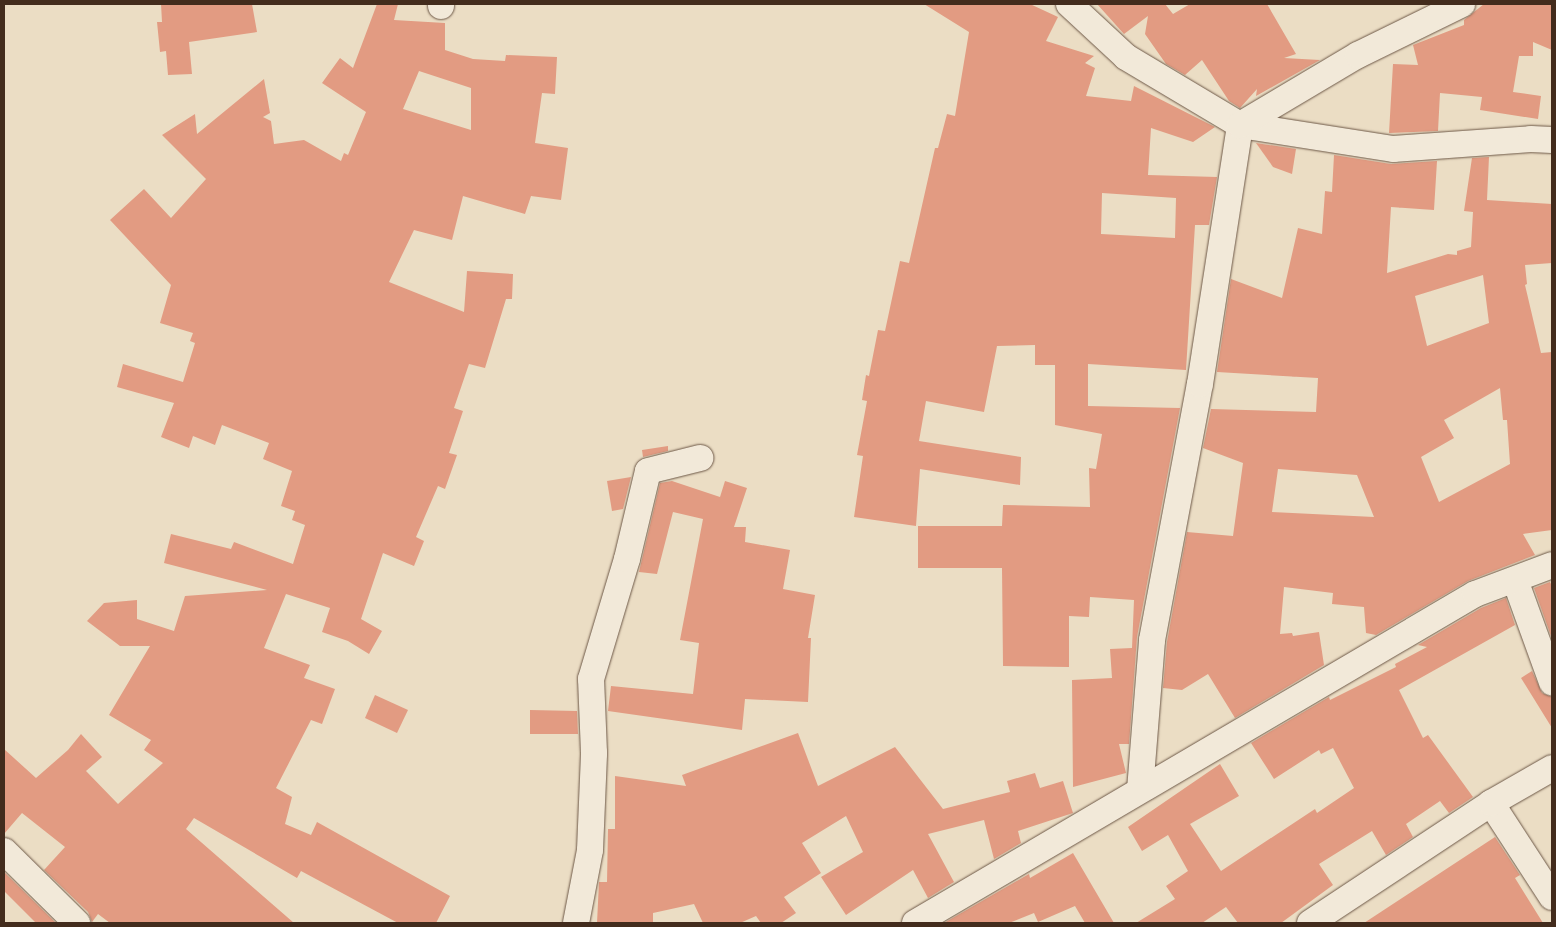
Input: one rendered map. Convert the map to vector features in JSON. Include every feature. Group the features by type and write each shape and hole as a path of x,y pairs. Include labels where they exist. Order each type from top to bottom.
{"street":[{"path":"1070,4 1126,57 1240,125 1392,149 1531,139 1552,140"},
{"path":"1240,125 1358,55 1462,4"},
{"path":"1140,790 1152,640 1200,384 1240,125"},
{"path":"576,923 590,850 594,753 591,679 627,559 648,471 700,458"},
{"path":"915,923 1475,594 1552,565"},
{"path":"1515,580 1552,682"},
{"path":"1310,923 1491,804 1552,768"},
{"path":"1491,804 1552,897"},
{"path":"4,851 77,923"}],"building":[{"path":"161,4 252,4 257,32 189,42 192,74 168,75 166,51 160,52 157,22 162,22"},
{"path":"377,4 398,4 394,20 445,23 445,50 473,59 505,61 506,55 557,57 555,94 542,93 535,143 568,148 561,200 531,196 525,214 463,196 452,240 414,230 389,282 464,312 467,271 513,274 512,299 506,299 485,368 469,364 454,408 463,411 449,453 457,455 445,489 438,486 416,537 424,541 414,566 383,553 361,619 382,631 369,654 348,641 322,632 330,608 286,594 264,648 310,665 304,678 335,689 322,724 311,720 276,788 292,797 285,824 311,835 317,822 450,896 436,923 398,923 301,871 297,878 194,818 186,829 294,923 110,923 98,914 92,922 88,912 44,870 65,847 22,813 4,834 4,749 36,778 68,750 81,734 102,757 86,771 118,804 163,763 144,750 151,740 109,715 150,646 120,646 87,621 104,603 137,600 137,619 174,631 185,596 267,590 164,563 171,534 231,549 234,542 293,564 305,525 292,520 295,511 281,506 292,471 263,459 269,443 222,425 215,445 193,436 189,448 161,437 174,403 117,387 123,364 183,382 195,343 190,341 193,333 160,323 171,285 110,220 144,189 171,218 206,179 162,135 195,114 197,134 264,79 270,113 263,117 271,121 274,144 304,140 341,161 344,153 348,155 366,112 322,83 340,58 353,68","holes":["419,71 471,88 471,130 403,109"]},
{"path":"924,4 1030,4 1058,17 1046,41 1094,56 1085,63 1095,68 1086,96 1131,101 1134,86 1215,127 1193,142 1151,128 1148,175 1217,177 1209,225 1195,225 1186,370 1088,364 1088,406 1180,408 1137,637 1129,744 1119,744 1126,773 1073,787 1072,680 1112,678 1110,649 1132,648 1134,600 1090,597 1089,617 1069,616 1069,667 1003,666 1002,568 918,568 918,526 1002,526 1003,505 1090,507 1089,468 1096,469 1102,434 1055,425 1055,365 1035,365 1035,345 997,346 984,412 926,401 919,441 1021,457 1020,485 920,469 916,526 854,517 863,456 857,455 867,401 862,400 866,375 869,376 878,330 885,331 900,261 909,263 935,148 938,148 947,114 955,116 969,32","holes":["1102,193 1176,198 1175,238 1101,234"]},
{"path":"1097,4 1165,4 1173,14 1190,4 1267,4 1296,54 1284,58 1320,60 1256,96 1257,89 1240,108 1229,101 1202,60 1185,75 1166,64 1145,34 1148,16 1124,34"},
{"path":"1484,4 1552,4 1552,50 1533,42 1533,56 1519,56 1513,92 1541,96 1538,119 1480,110 1482,97 1440,93 1438,131 1389,133 1393,64 1418,65 1413,45 1464,25 1464,20"},
{"path":"1256,143 1296,149 1292,174 1273,167"},
{"path":"1334,155 1391,164 1437,161 1434,210 1391,207 1387,273 1448,254 1457,255 1457,251 1471,247 1473,212 1464,211 1472,158 1489,157 1487,200 1552,204 1552,263 1525,265 1527,284 1525,285 1541,353 1552,352 1552,530 1523,534 1535,555 1468,581 1376,635 1366,633 1364,607 1332,604 1333,593 1284,587 1280,634 1292,633 1293,636 1319,632 1324,665 1235,718 1208,674 1182,690 1163,688 1167,642 1187,532 1233,536 1243,463 1203,448 1211,409 1316,412 1318,378 1217,372 1231,279 1282,298 1298,228 1322,234 1325,191 1332,192","holes":["1483,275 1489,323 1427,346 1415,296","1500,388 1503,420 1507,420 1510,464 1439,502 1421,457 1454,438 1444,420","1278,469 1357,475 1374,517 1272,512"]},
{"path":"668,446 668,451 643,457 642,450"},
{"path":"631,477 623,509 612,511 607,481"},
{"path":"672,481 720,497 725,481 747,488 734,527 746,527 745,542 790,550 783,589 815,595 808,638 811,638 808,702 745,699 742,730 608,711 611,686 693,694 699,643 680,640 703,519 673,512 657,574 639,572 660,483"},
{"path":"1550,582 1552,586 1552,639 1534,588"},
{"path":"1506,598 1515,625 1399,690 1423,738 1428,735 1473,797 1449,813 1440,801 1406,824 1413,837 1386,855 1372,831 1319,864 1333,885 1281,923 1238,923 1226,907 1202,923 1136,923 1175,899 1166,886 1188,871 1168,835 1142,851 1128,827 1220,764 1239,796 1190,824 1221,871 1315,809 1317,813 1354,788 1333,748 1321,754 1319,750 1274,779 1251,743 1329,697 1330,700 1396,667 1395,664 1427,647 1418,645 1481,608"},
{"path":"1532,671 1542,693 1552,697 1552,728 1521,678"},
{"path":"375,695 408,710 397,733 365,718"},
{"path":"530,710 577,711 578,734 530,734"},
{"path":"798,733 818,786 895,747 943,809 1010,792 1007,781 1035,773 1040,788 1063,781 1073,813 1018,831 1021,843 994,859 984,820 928,834 954,882 928,898 913,870 846,915 821,877 863,852 846,816 802,843 821,873 784,897 796,913 781,923 761,923 756,916 740,923 703,923 694,904 653,913 653,923 597,923 599,882 607,882 608,829 615,829 615,776 686,786 682,775"},
{"path":"1495,837 1520,875 1515,878 1543,923 1364,923"},
{"path":"1073,853 1114,923 1085,923 1075,906 1038,922 1034,913 1009,923 944,923 1029,874 1030,878"},
{"path":"4,872 56,923 36,923 4,891"}]}
